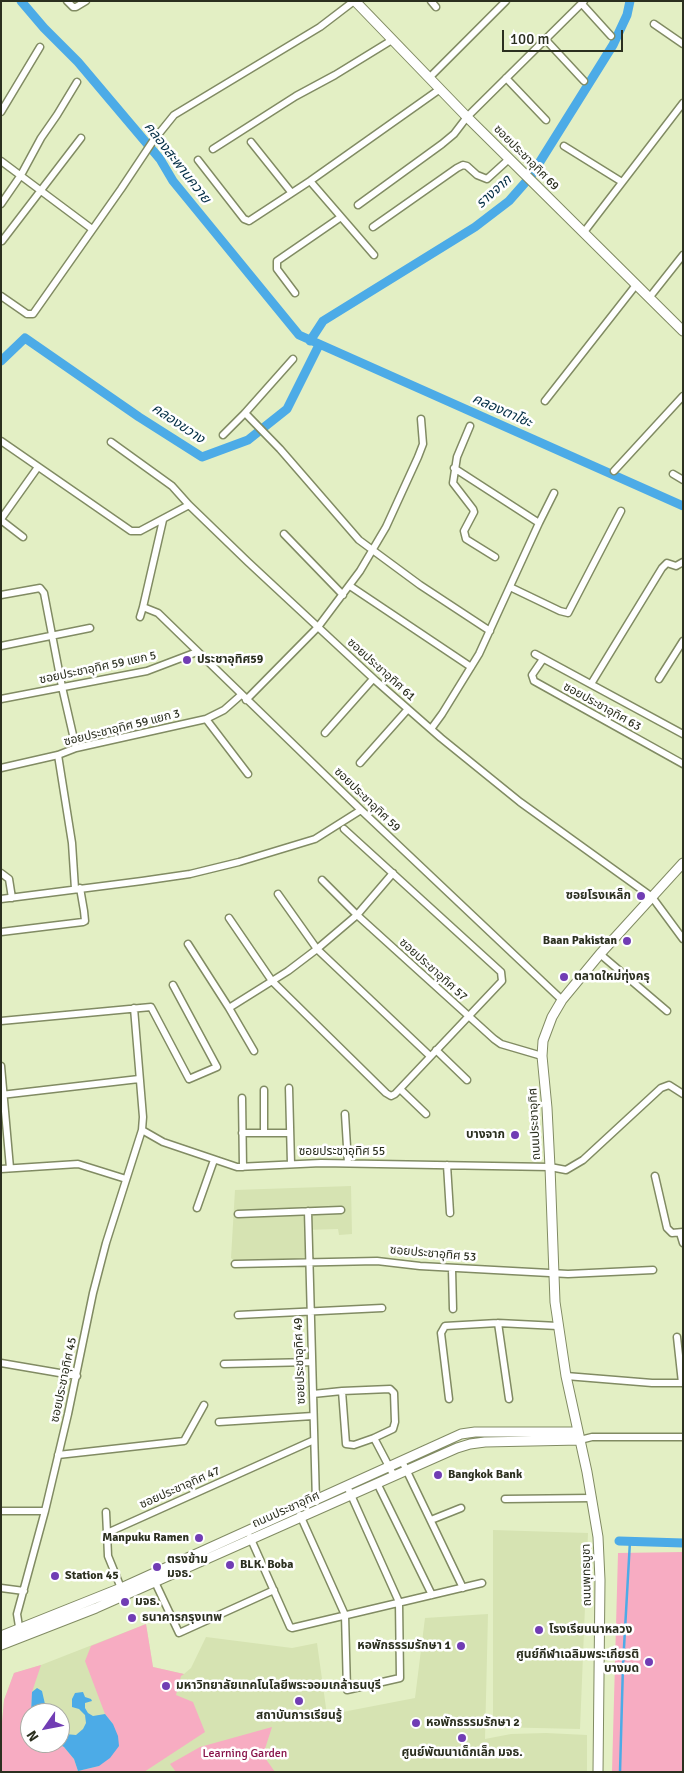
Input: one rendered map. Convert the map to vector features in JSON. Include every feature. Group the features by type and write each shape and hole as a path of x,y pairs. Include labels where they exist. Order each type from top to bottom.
{"main road":[{"name":"ซอยประชาอุทิศ 69","path":"354,1 466,117 683,331"},
{"name":"ถนนประชาอุทิศ","path":"579,1436 566,1376 558,1326 554,1272 548,1108 542,1056 543,1041 546,1030 562,1000 600,954 683,863"},
{"name":"ถนนประชาอุทิศ","path":"1,1636 78,1616 349,1491 389,1467 451,1438 468,1433 579,1436"},
{"name":"ถนนประชาอุทิศ","path":"349,1491 377,1483 457,1448 477,1442 579,1436"},
{"name":"ถนนพุทธบูชา","path":"579,1436 592,1498 598,1537 600,1571 598,1772"},
{"name":"ถนนประชาอุทิศ","path":"1,1645 20,1632 121,1588 249,1536"}],"street":[{"path":"67,1 73,7 86,1"},
{"path":"1,296 27,314 33,314 153,141 179,111 320,27 354,1"},
{"path":"429,78 506,1"},
{"path":"358,205 454,134 466,117 583,3 611,36"},
{"path":"654,24 683,44"},
{"path":"545,39 584,80"},
{"path":"213,149 296,96 336,75 392,40"},
{"path":"1,112 40,47"},
{"path":"506,78 546,120"},
{"path":"1,204 21,175 41,138 77,82"},
{"path":"198,160 246,221 310,181 440,88"},
{"path":"584,232 683,103"},
{"path":"2,241 82,138"},
{"path":"251,142 291,192"},
{"path":"564,146 622,182"},
{"path":"373,227 463,165 467,166 477,175 488,179 509,159"},
{"path":"1,161 92,230"},
{"path":"310,181 374,255"},
{"path":"295,293 277,269 277,261 341,218"},
{"path":"649,298 683,256"},
{"path":"545,401 636,285"},
{"path":"223,435 293,359"},
{"path":"614,471 683,396"},
{"path":"245,413 265,433 359,540 420,585 490,631"},
{"name":"ซอยประชาอุทิศ 59 แยก 3","path":"1,768 58,755 76,748 206,719 244,697 318,627 350,586 386,527 423,444 421,419"},
{"path":"470,426 454,468 452,483 471,504 474,512 464,531 466,540 495,557"},
{"path":"1,441 130,531 140,531 189,505"},
{"name":"ซอยประชาอุทิศ 61","path":"111,442 172,486 189,505 373,679 431,729 520,802 652,897 683,939"},
{"path":"24,537 1,520 38,467"},
{"path":"454,468 539,523"},
{"path":"673,474 683,480"},
{"path":"431,729 471,667 490,631 554,493"},
{"path":"510,587 568,613 621,512"},
{"path":"140,617 163,520"},
{"path":"284,534 343,595"},
{"path":"591,684 662,568 667,563 676,566 683,562"},
{"path":"350,586 471,667"},
{"path":"1,595 34,588 42,589 44,593 76,748"},
{"name":"ซอยประชาอุทิศ 59","path":"143,607 158,613 361,810 562,1000"},
{"path":"1,646 90,628"},
{"path":"659,679 683,641"},
{"name":"ซอยประชาอุทิศ 59 แยก 5","path":"1,699 147,671 197,652"},
{"path":"535,654 683,734"},
{"name":"ซอยประชาอุทิศ 63","path":"543,659 532,675 534,681 683,764"},
{"path":"325,733 373,679"},
{"path":"360,763 408,709"},
{"path":"206,719 248,774"},
{"path":"1,932 85,921 78,889 58,755"},
{"path":"1,899 190,874 240,862 315,839 361,810"},
{"path":"229,918 272,981 391,1096 400,1089 502,981 501,972 344,829"},
{"path":"229,1008 318,949 357,915 392,873"},
{"path":"1,874 9,879 12,898"},
{"name":"ซอยประชาอุทิศ 57","path":"322,880 357,915 468,1017 498,1042 542,1056"},
{"path":"278,894 318,949 430,1056"},
{"path":"188,944 254,1051"},
{"path":"600,954 668,1011"},
{"path":"1,1020 151,1007 189,1079 217,1067 173,985"},
{"name":"ซอยประชาอุทิศ 45","path":"20,1632 17,1614 45,1511 77,1376 93,1293 106,1243 142,1130 143,1117 134,1008"},
{"path":"436,1050 468,1080"},
{"path":"1,1066 2,1095 10,1168"},
{"path":"2,1095 139,1079"},
{"name":"ซอยประชาอุทิศ 55","path":"142,1130 163,1142 227,1165 243,1167 348,1163 550,1167 566,1170 583,1160 666,1085 683,1094"},
{"path":"289,1088 291,1164"},
{"path":"400,1089 426,1114"},
{"path":"264,1090 264,1132"},
{"path":"242,1098 243,1167"},
{"path":"345,1114 348,1163"},
{"path":"242,1133 290,1133"},
{"path":"197,1208 214,1160"},
{"path":"1,1169 78,1164 126,1179"},
{"path":"447,1165 450,1213"},
{"path":"655,1176 667,1228 672,1233 682,1233 683,1243"},
{"path":"238,1214 341,1210"},
{"name":"ซอยประชาอุทิศ 49","path":"308,1211 316,1506"},
{"name":"ซอยประชาอุทิศ 53","path":"235,1264 377,1261 452,1268 577,1274 653,1270"},
{"path":"452,1268 452,1309"},
{"path":"238,1315 382,1308"},
{"path":"498,1324 508,1399"},
{"path":"449,1399 441,1334 445,1326 498,1324 558,1326"},
{"path":"566,1376 652,1383 682,1383 676,1337"},
{"path":"224,1364 312,1362"},
{"path":"1,1364 77,1376"},
{"path":"313,1394 342,1391 387,1388 393,1392 395,1422 393,1429 354,1445 346,1444 342,1391"},
{"path":"58,1455 184,1441 204,1405"},
{"path":"219,1422 313,1416"},
{"path":"579,1436 683,1437"},
{"path":"374,1438 394,1476"},
{"name":"ซอยประชาอุทิศ 47","path":"107,1533 314,1440"},
{"path":"402,1461 463,1588"},
{"path":"377,1483 432,1595"},
{"path":"299,1513 345,1615 347,1690 400,1678 399,1602 349,1491"},
{"path":"505,1499 592,1498"},
{"path":"431,1520 461,1508"},
{"path":"1,1511 45,1511"},
{"path":"106,1512 108,1556 121,1588"},
{"path":"249,1536 291,1628 482,1583"},
{"path":"155,1582 179,1633 274,1590"},
{"path":"1,1588 24,1591"}],"shaded area":[{"path":"351,1186 352,1234 339,1235 338,1229 305,1230 305,1259 234,1261 231,1258 235,1190"},
{"name":"โรงเรียนนาหลวง","path":"493,1530 588,1533 580,1729 493,1727"},
{"name":"มหาวิทยาลัยเทคโนโลยีพระจอมเกล้าธนบุรี","path":"488,1614 485,1739 511,1734 587,1735 587,1772 1,1772 1,1734 4,1700 14,1673 41,1665 146,1624 153,1667 184,1674 191,1668 206,1637 292,1648 317,1643 327,1715 415,1698 425,1618"}],"green space":[{"name":"ศูนย์กีฬาเฉลิมพระเกียรติ บางมด","path":"683,1552 683,1772 612,1772 618,1553"},
{"path":"146,1624 153,1667 184,1674 181,1676 176,1695 193,1702 205,1732 144,1772 1,1772 1,1734 4,1700 14,1673 41,1665 32,1692 32,1703 20,1703 20,1753 69,1753 74,1759 78,1771 99,1766 113,1724 105,1714 85,1661 91,1646"},
{"name":"Learning Garden","path":"272,1727 263,1755 275,1772 176,1772 170,1764 200,1747"}],"water":[{"path":"37,1688 42,1691 45,1703 31,1703 32,1692"},
{"path":"83,1692 85,1697 91,1699 92,1701 85,1703 88,1713 93,1716 105,1714 113,1724 118,1736 119,1746 110,1758 99,1766 78,1771 74,1759 69,1753 70,1734 76,1735 83,1729 86,1723 85,1715 79,1709 72,1707 72,1699 75,1693"}],"waterway":[{"name":"คลองสะพานควาย","path":"21,1 44,28 78,62 160,159 173,181 299,335 683,506"},
{"name":"รางจาก","path":"310,341 323,321 475,227 509,201 531,176 613,45 627,15 630,1"},
{"name":"คลองขวาง","path":"1,361 25,338 139,417 202,457 248,440 287,409 319,345"},
{"path":"619,1541 683,1543"},
{"path":"620,1772 623,1665 630,1541"}],"place":[{"name":"ประชาอุทิศ59","path":"187,660"},
{"name":"ซอยโรงเหล็ก","path":"641,896"},
{"name":"Baan Pakistan","path":"627,941"},
{"name":"ตลาดใหม่ทุ่งครุ","path":"564,977"},
{"name":"บางจาก","path":"515,1135"},
{"name":"Bangkok Bank","path":"438,1475"},
{"name":"Manpuku Ramen","path":"199,1538"},
{"name":"BLK. Boba","path":"230,1565"},
{"name":"ตรงข้าม มจธ.","path":"157,1567"},
{"name":"Station 45","path":"55,1576"},
{"name":"มจธ.","path":"125,1602"},
{"name":"ธนาคารกรุงเทพ","path":"132,1618"},
{"name":"โรงเรียนนาหลวง","path":"539,1630"},
{"name":"หอพักธรรมรักษา 1","path":"461,1646"},
{"name":"ศูนย์กีฬาเฉลิมพระเกียรติ บางมด","path":"649,1662"},
{"name":"มหาวิทยาลัยเทคโนโลยีพระจอมเกล้าธนบุรี","path":"166,1686"},
{"name":"สถาบันการเรียนรู้","path":"299,1701"},
{"name":"หอพักธรรมรักษา 2","path":"416,1723"},
{"name":"ศูนย์พัฒนาเด็กเล็ก มจธ.","path":"462,1738"}],"water label":[{"name":"คลองตาโซะ","path":"502,411"}]}
